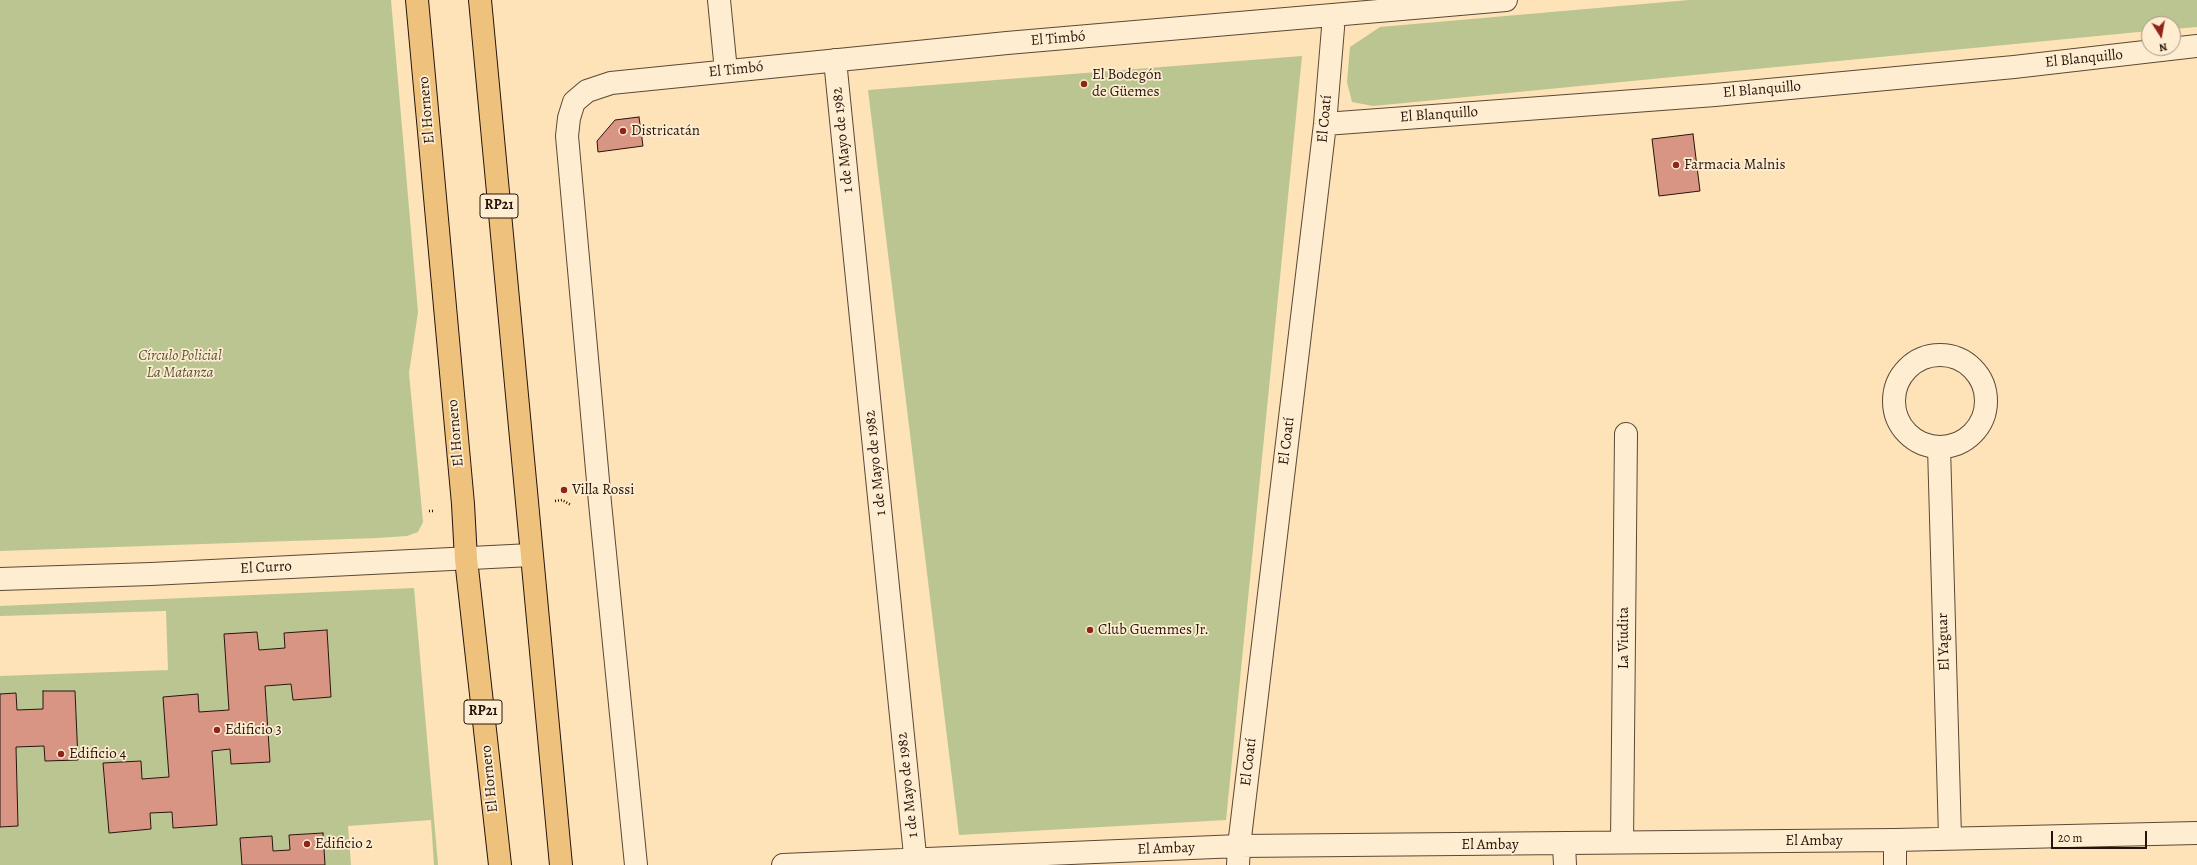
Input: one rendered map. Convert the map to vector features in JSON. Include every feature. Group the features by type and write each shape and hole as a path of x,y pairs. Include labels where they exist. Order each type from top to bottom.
{"main road":[{"name":"El Hornero","path":"417,0 466,559 500,865"},
{"name":"RP21","path":"480,0 561,865"}],"street":[{"path":"719,0 726,71"},
{"name":"El Timbó","path":"636,865 600,503 567,136 569,118 574,102 587,91 611,83 1007,43 1506,0"},
{"name":"El Coatí","path":"1238,856 1325,124 1334,16"},
{"name":"El Blanquillo","path":"1325,124 1715,94 2014,67 2197,46"},
{"name":"1 de Mayo de 1982","path":"836,60 916,862"},
{"path":"1939,354 1954,356 1967,362 1978,373 1984,386 1987,401 1981,422 1977,429 1967,439 1954,445 1939,447 1923,444 1909,436 1899,424 1894,408 1894,393 1900,377 1910,365 1923,357 1939,354"},
{"name":"La Viudita","path":"1622,842 1626,434"},
{"name":"El Yaguar","path":"1939,447 1950,837"},
{"name":"El Curro","path":"0,579 531,555"},
{"name":"El Ambay","path":"783,865 1238,856 1564,855 1622,842 1894,840 1950,837 2197,833"},
{"path":"1894,840 1895,865"}],"green space":[{"name":"Círculo Policial La Matanza","path":"0,0 391,0 418,312 409,373 423,522 418,532 407,536 377,538 0,551"},
{"path":"1689,0 2197,0 2197,27 2181,28 2181,16 2141,16 2141,32 1373,106 1352,102 1347,82 1350,47 1380,27"},
{"name":"Club Guemmes Jr.","path":"1302,56 1226,820 959,835 868,90"},
{"path":"414,588 438,865 434,865 431,820 348,826 351,865 325,865 323,833 289,835 290,850 273,851 272,836 240,838 242,865 0,865 0,827 18,826 16,747 44,746 45,761 77,759 75,691 43,691 43,709 17,710 16,693 0,694 0,676 168,670 166,611 0,616 0,606","holes":["327,630 331,697 293,700 291,684 265,686 270,761 231,764 230,749 212,751 217,825 173,828 172,812 150,813 151,829 109,833 103,764 141,761 142,779 169,777 163,697 198,694 199,712 229,710 224,635 257,632 259,650 285,648 284,633"]}],"building":[{"name":"Districatán","path":"639,117 643,146 598,152 597,141 615,120"},
{"name":"Farmacia Malnis","path":"1693,134 1700,191 1659,196 1652,139"},
{"name":"Edificio 3","path":"327,630 331,697 293,700 291,684 265,686 270,762 231,764 230,749 212,751 217,825 173,828 172,812 150,813 151,829 109,833 103,763 141,761 142,779 169,777 163,697 198,694 199,712 229,710 224,634 257,632 259,650 285,648 284,633"},
{"name":"Edificio 4","path":"43,691 75,691 78,760 45,761 44,746 16,747 18,826 0,827 0,694 16,693 17,710 43,709"},
{"name":"Edificio 2","path":"323,833 325,865 242,865 240,838 272,836 273,851 290,850 289,835"}],"place":[{"name":"El Bodegón de Güemes","path":"1084,84"},
{"name":"Districatán","path":"623,131"},
{"name":"Farmacia Malnis","path":"1676,165"},
{"name":"Villa Rossi","path":"564,490"},
{"name":"Club Guemmes Jr.","path":"1090,630"},
{"name":"Edificio 3","path":"217,730"},
{"name":"Edificio 4","path":"61,754"},
{"name":"Edificio 2","path":"307,844"}]}
